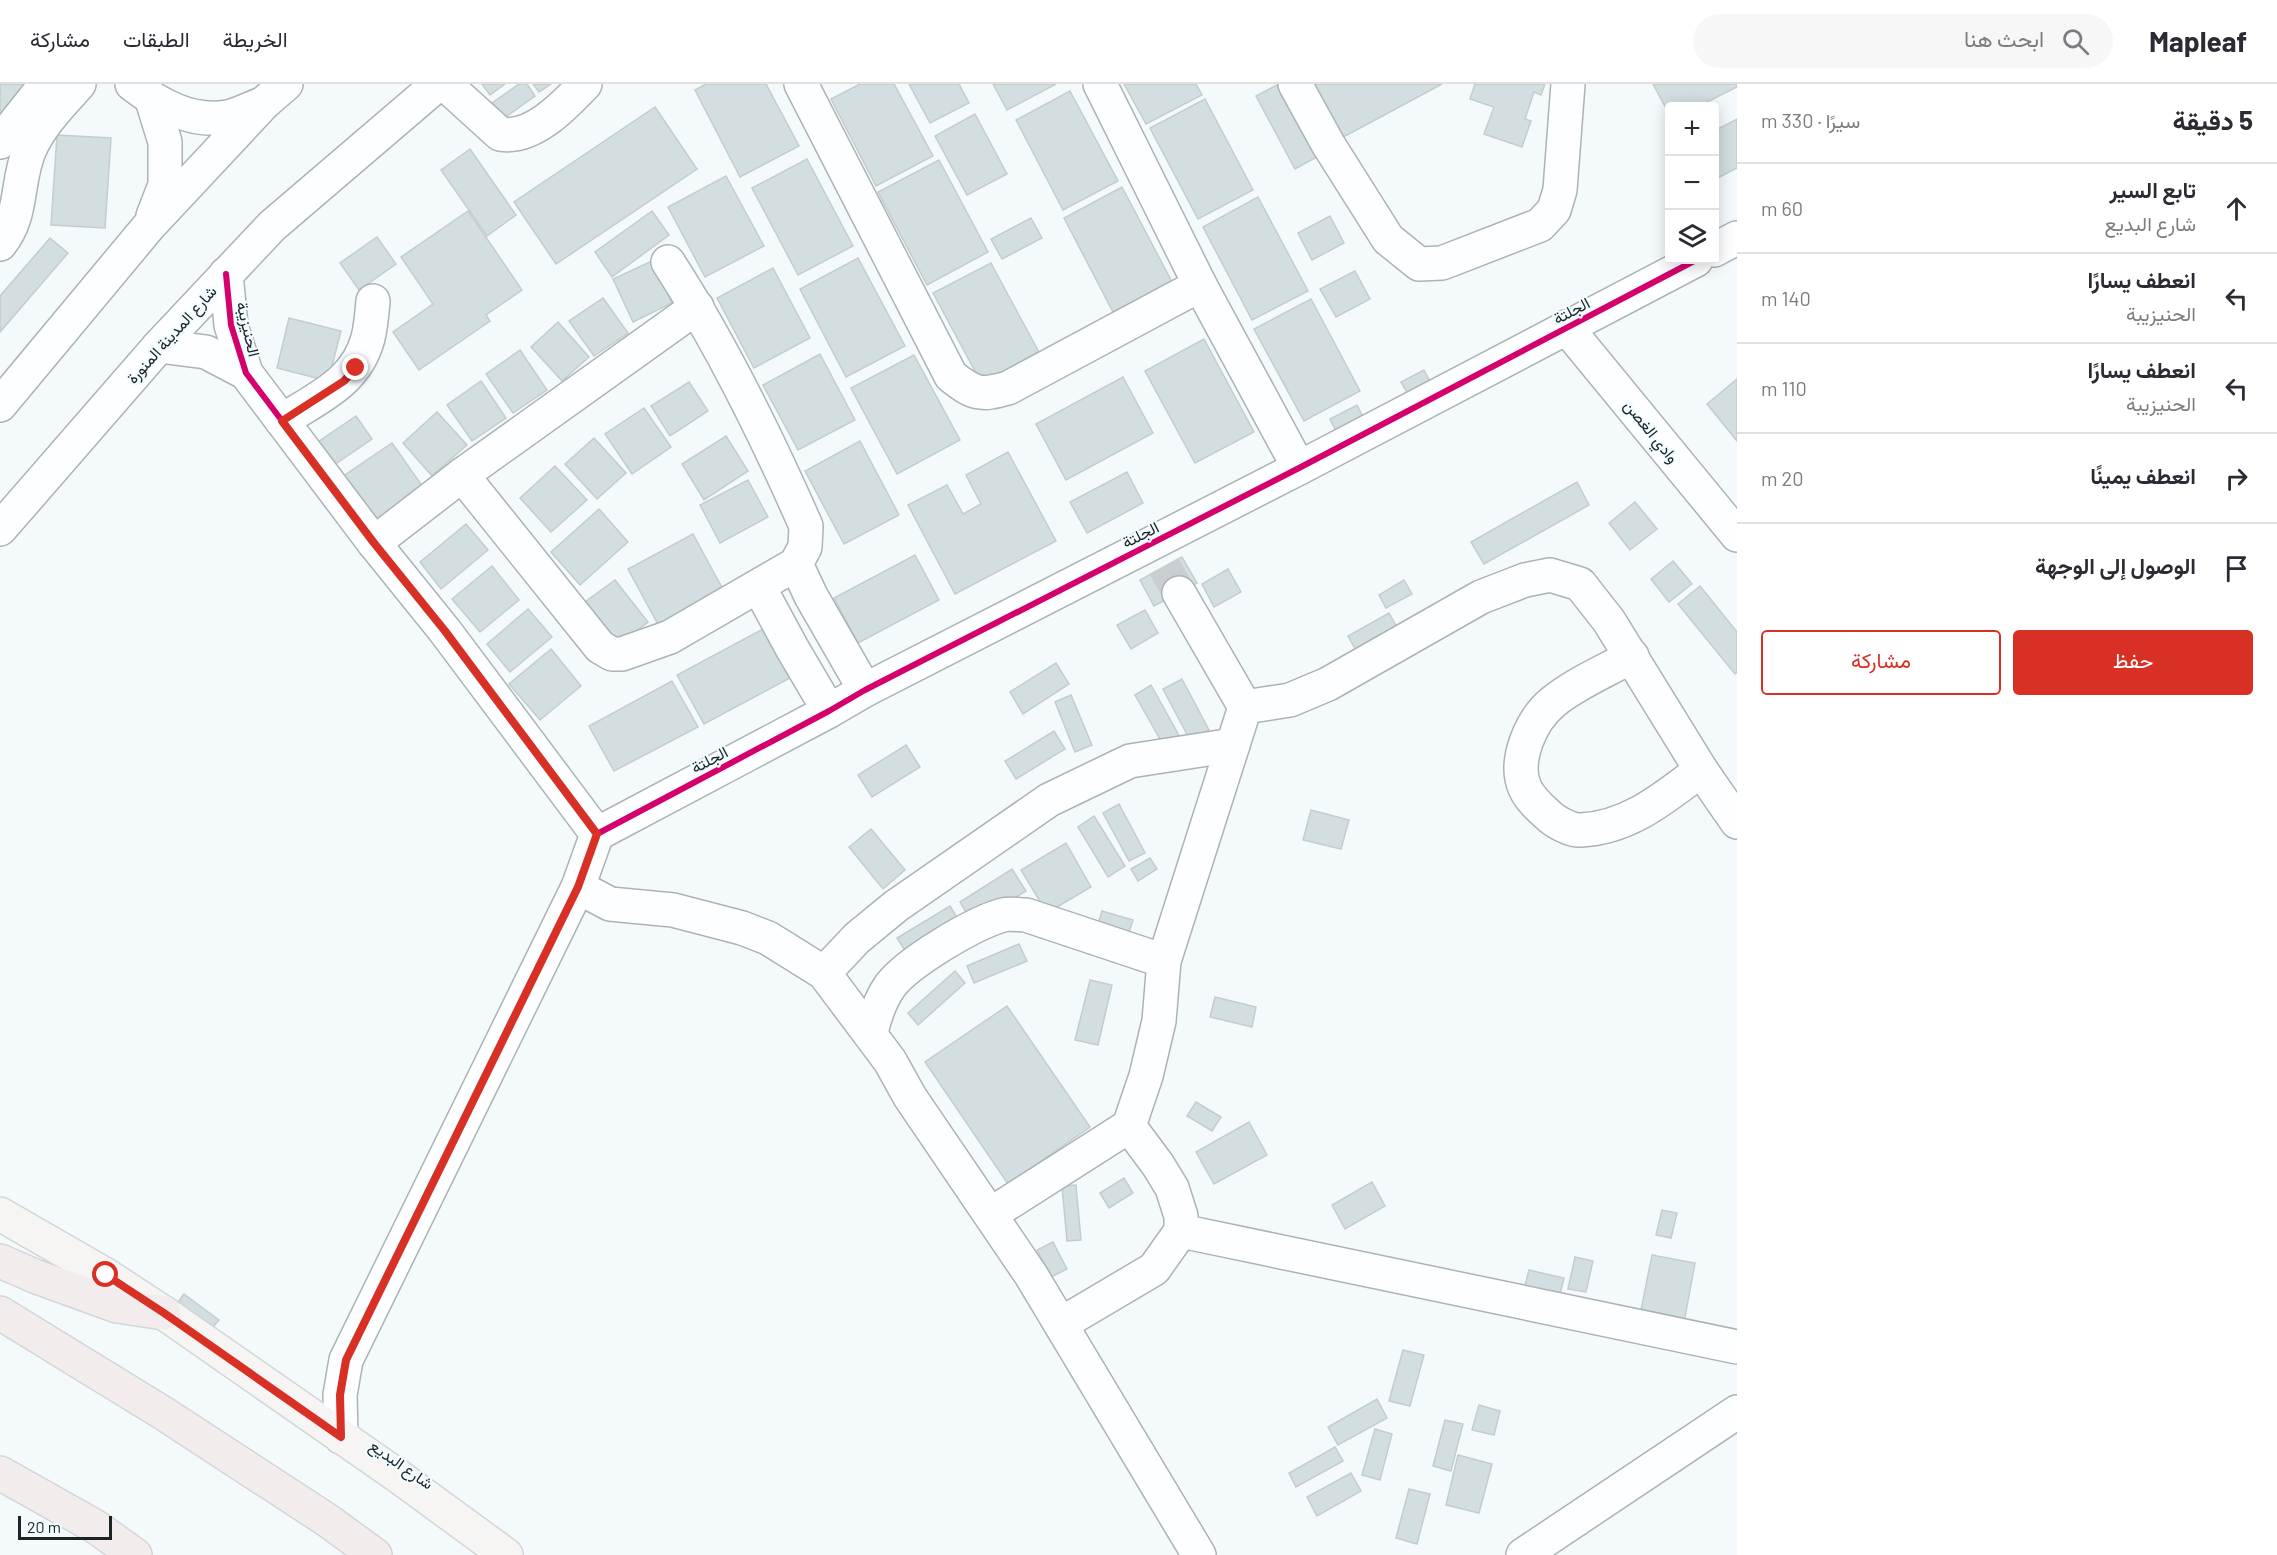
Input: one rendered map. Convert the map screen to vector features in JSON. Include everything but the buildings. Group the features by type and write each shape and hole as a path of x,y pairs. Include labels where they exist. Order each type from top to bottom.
{"highway":[{"path":"0,1261 117,1306 164,1313"},
{"path":"0,1313 163,1413 327,1520 375,1555"},
{"path":"0,1473 96,1527 135,1555"}],"main road":[{"name":"شارع البديع","path":"0,1214 106,1275 164,1313 506,1555"}],"street":[{"path":"0,142 46,84"},
{"path":"0,244 16,216 16,205 29,152 46,121 79,84"},
{"name":"شارع المدينة المنورة","path":"0,529 159,346 272,226 438,84"},
{"path":"445,84 500,134 512,136 539,125 585,84"},
{"path":"801,84 951,376 970,391 982,394 1008,388 1200,285"},
{"path":"1100,84 1200,285 1299,468"},
{"path":"1295,84 1328,144 1388,239 1419,264 1442,263 1540,225 1554,210 1560,190 1568,84"},
{"path":"142,92 188,116 227,117 275,93"},
{"path":"142,92 165,142 165,185 149,226"},
{"path":"0,405 149,226 275,93"},
{"path":"1719,247 1737,238"},
{"path":"462,475 600,647 612,654 622,654 670,637 796,564 805,547 806,526 747,400 697,307 668,262"},
{"name":"الجلتة","path":"597,834 865,690 1165,567 1299,468 1688,264"},
{"name":"الحنيزيبة","path":"226,274 231,325 246,373 374,543 445,631 597,834"},
{"path":"282,421 344,381 356,368 368,339 373,301"},
{"path":"374,543 462,475 697,307"},
{"name":"وادي الغصن","path":"1566,327 1737,536"},
{"name":"الحنيزيبة","path":"159,346 206,352 246,373"},
{"path":"796,564 811,596 865,690"},
{"path":"991,1214 1129,1126 1146,1076 1159,1022 1164,961 1245,707 1165,567"},
{"path":"1245,707 1290,700 1328,684 1481,597 1525,580 1550,575 1580,584 1632,656 1701,770 1737,822"},
{"path":"759,587 829,711"},
{"path":"1632,656 1552,703 1529,731 1520,770 1524,787 1533,801 1553,819 1578,831 1631,819 1701,770"},
{"path":"824,973 857,938 896,906 1049,800 1131,761 1233,745"},
{"path":"341,1437 340,1395 346,1360 578,887 597,834"},
{"path":"578,887 610,904 673,910 742,928 768,938 824,973 871,1032 910,1097 991,1214 1061,1324 1199,1555"},
{"path":"871,1032 877,1009 891,985 916,963 974,927 1005,914 1026,915 1164,961"},
{"path":"1061,1324 1154,1269 1181,1231 1181,1216 1172,1188 1129,1126"},
{"path":"1181,1231 1737,1347"},
{"path":"1524,1555 1737,1412"}],"tunnel":[{"path":"1164,566 1179,593"}],"cycle path":[{"path":"597,834 865,690 1299,468 1688,264"},
{"path":"226,274 231,325 246,373 374,543 445,631 597,834"},
{"path":"341,1437 340,1395 346,1360 578,887 597,834"}],"route":[{"path":"106,1275 341,1437 340,1395 346,1360 578,887 597,834 445,631 374,543 282,421 344,381 356,368"}]}
